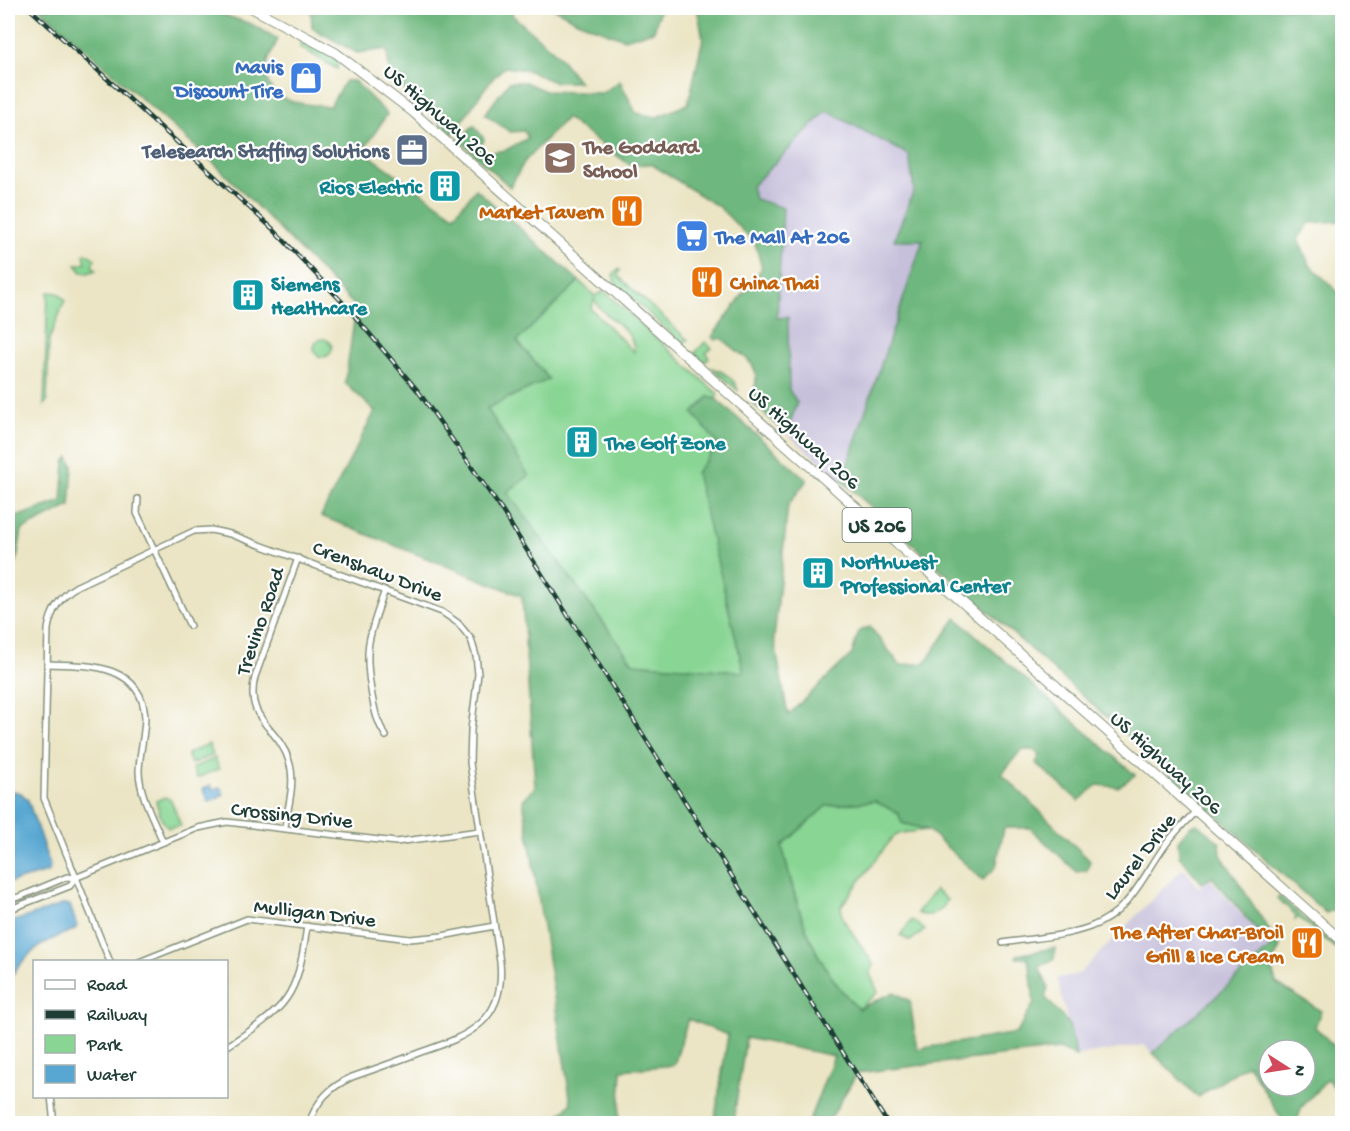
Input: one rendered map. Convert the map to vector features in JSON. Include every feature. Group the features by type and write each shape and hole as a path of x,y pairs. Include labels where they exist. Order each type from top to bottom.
{"highway":[{"name":"US Highway 206","path":"252,8 336,52 413,112 1342,942"}],"street":[{"path":"138,499 137,513 190,626"},
{"name":"Crenshaw Drive","path":"109,960 44,798 49,624 61,598 76,586 194,531 211,530 386,590 442,612 464,629 474,647 478,674 471,730 470,763 501,985 494,1006 483,1023 464,1037 342,1082 320,1100 309,1124"},
{"name":"Trevino Road","path":"285,827 291,784 290,762 284,748 259,719 253,701 253,687 298,558"},
{"path":"386,590 369,637 366,654 376,717 386,736"},
{"path":"47,664 106,668 126,679 137,694 145,715 140,758 141,786 164,842"},
{"name":"Laurel Drive","path":"1003,943 1076,932 1094,926 1116,914 1131,898 1169,840 1195,812"},
{"name":"Crossing Drive","path":"8,899 19,897 68,877 75,878 205,825 227,822 285,827 396,842 480,831"},
{"name":"Crossing Drive","path":"8,910 70,886 75,878"},
{"name":"Mulligan Drive","path":"144,960 242,920 261,919 410,939 442,936 494,926"},
{"path":"228,1046 275,1013 290,995 300,972 307,926"},
{"path":"51,1098 54,1124"}],"shaded area":[{"path":"827,111 909,155 914,190 894,240 923,239 842,481 782,429 790,423 797,403 789,390 788,317 777,319 783,208 755,199 751,187"},
{"path":"1183,868 1199,887 1210,879 1271,947 1153,1053 1144,1045 1076,1056 1057,978 1079,974"}],"green space":[{"path":"39,8 203,8 251,24 278,39 266,67 268,82 272,90 280,96 299,103 330,106 345,81 354,81 387,114 363,151 454,215 476,189 579,281 517,341 549,379 487,408 529,476 507,492 633,663 744,672 696,473 718,444 693,413 709,397 716,399 807,480 788,505 774,639 788,715 852,654 859,631 870,627 900,665 925,663 956,618 1135,775 1118,787 1097,785 1079,801 1036,763 1040,755 1033,750 1021,750 1002,774 1090,861 1087,870 1077,872 1030,828 1004,828 996,867 983,880 928,830 902,823 898,813 875,801 826,806 782,846 808,934 828,972 858,1009 894,992 910,1001 917,1049 1017,1033 1034,1003 1030,966 1027,958 1016,958 1017,955 1055,948 1054,959 1039,967 1048,987 1045,997 1069,1024 1076,1056 1059,1049 857,1073 828,1123 808,1123 834,1056 746,1038 733,1123 714,1123 728,1035 688,1019 674,1065 622,1070 619,1118 582,1123 551,1123 571,1104 523,800 535,787 522,596 321,516 375,411 345,383 356,307 216,165"},
{"path":"311,8 513,8 512,15 557,54 579,82 554,82 527,70 505,67 484,90 453,134 402,88 406,79 394,77 389,70 387,49 357,53 312,28"},
{"path":"553,8 660,8 654,31 624,39 577,21"},
{"path":"697,8 1342,8 1342,221 1309,223 1298,239 1309,264 1342,296 1342,906 1326,913 842,481 923,240 894,240 914,190 909,155 827,111 751,187 755,199 783,208 777,318 788,317 789,390 797,402 790,424 782,429 751,402 756,379 752,364 721,338 715,340 712,337 762,268 755,243 719,207 651,164 630,165 566,118 525,161 510,187 459,140 474,125 484,139 480,149 486,153 506,150 528,138 524,131 510,132 485,114 509,82 525,82 545,91 602,93 620,81 636,113 657,117 688,104 703,38"},
{"path":"301,40 338,61 337,69 300,47"},
{"path":"86,253 95,259 92,265 96,270 88,273 82,272 76,265 86,263 84,255"},
{"path":"618,269 620,270 618,276 688,340 680,341 615,283 613,275"},
{"path":"579,281 595,296 604,291 718,394 716,399 708,397 694,413 718,443 724,590 744,672 633,663 507,492 487,408 549,379 517,341","holes":["594,299 598,306 624,329 633,343 634,352 591,309"]},
{"path":"48,292 58,293 65,300 49,340 47,401 44,405"},
{"path":"323,339 329,342 332,348 329,354 323,357 317,354 314,348 317,342"},
{"path":"705,342 712,348 706,353 709,358 705,362 695,353"},
{"path":"712,368 720,371 735,383 738,391"},
{"path":"69,457 73,466 70,506 22,530 16,564 8,569 8,512 19,516 62,501 65,462"},
{"path":"209,744 213,755 191,764 187,754"},
{"path":"215,758 219,769 197,778 192,768"},
{"path":"165,797 171,800 181,826 168,828 161,819 156,801"},
{"path":"875,801 898,813 902,823 928,830 901,833 893,837 841,906 843,919 874,965 870,974 878,992 858,1009 841,990 817,953 794,892 782,846 826,806"},
{"path":"1198,824 1220,843 1221,855 1280,947 1271,966 1276,983 1321,1011 1315,1027 1342,1054 1342,1096 1327,1079 1317,1090 1317,1038 1257,1038 1257,1079 1248,1064 1198,1097 1153,1053 1271,947 1212,877 1202,883 1179,856 1178,841 1191,825"},
{"path":"935,890 947,900 942,908 931,915 917,913"},
{"path":"1279,896 1337,950 1298,917 1295,920 1296,915 1277,898"},
{"path":"912,920 925,930 910,941 900,935"},
{"path":"1269,1098 1310,1098 1302,1107 1296,1123 1284,1123"}],"water":[{"path":"211,785 213,790 221,787 224,795 208,802 203,789"},
{"path":"8,790 21,793 28,800 50,866 48,872 8,883"},
{"path":"65,904 70,905 77,926 74,930 36,949 22,962 8,981 8,923"}],"railway":[{"path":"29,8 273,229 346,306 418,391 499,506 888,1124"}],"place":[{"name":"Mavis Discount Tire","path":"306,78"},
{"name":"Telesearch Staffing Solutions","path":"412,150"},
{"name":"The Goddard School","path":"560,158"},
{"name":"Rios Electric","path":"445,186"},
{"name":"Market Tavern","path":"627,211"},
{"name":"The Mall At 206","path":"692,236"},
{"name":"China Thai","path":"707,282"},
{"name":"Siemens Healthcare","path":"248,295"},
{"name":"The Golf Zone","path":"582,442"},
{"name":"Northwest Professional Center","path":"818,573"},
{"name":"The After Char-Broil Grill & Ice Cream","path":"1307,943"}]}
